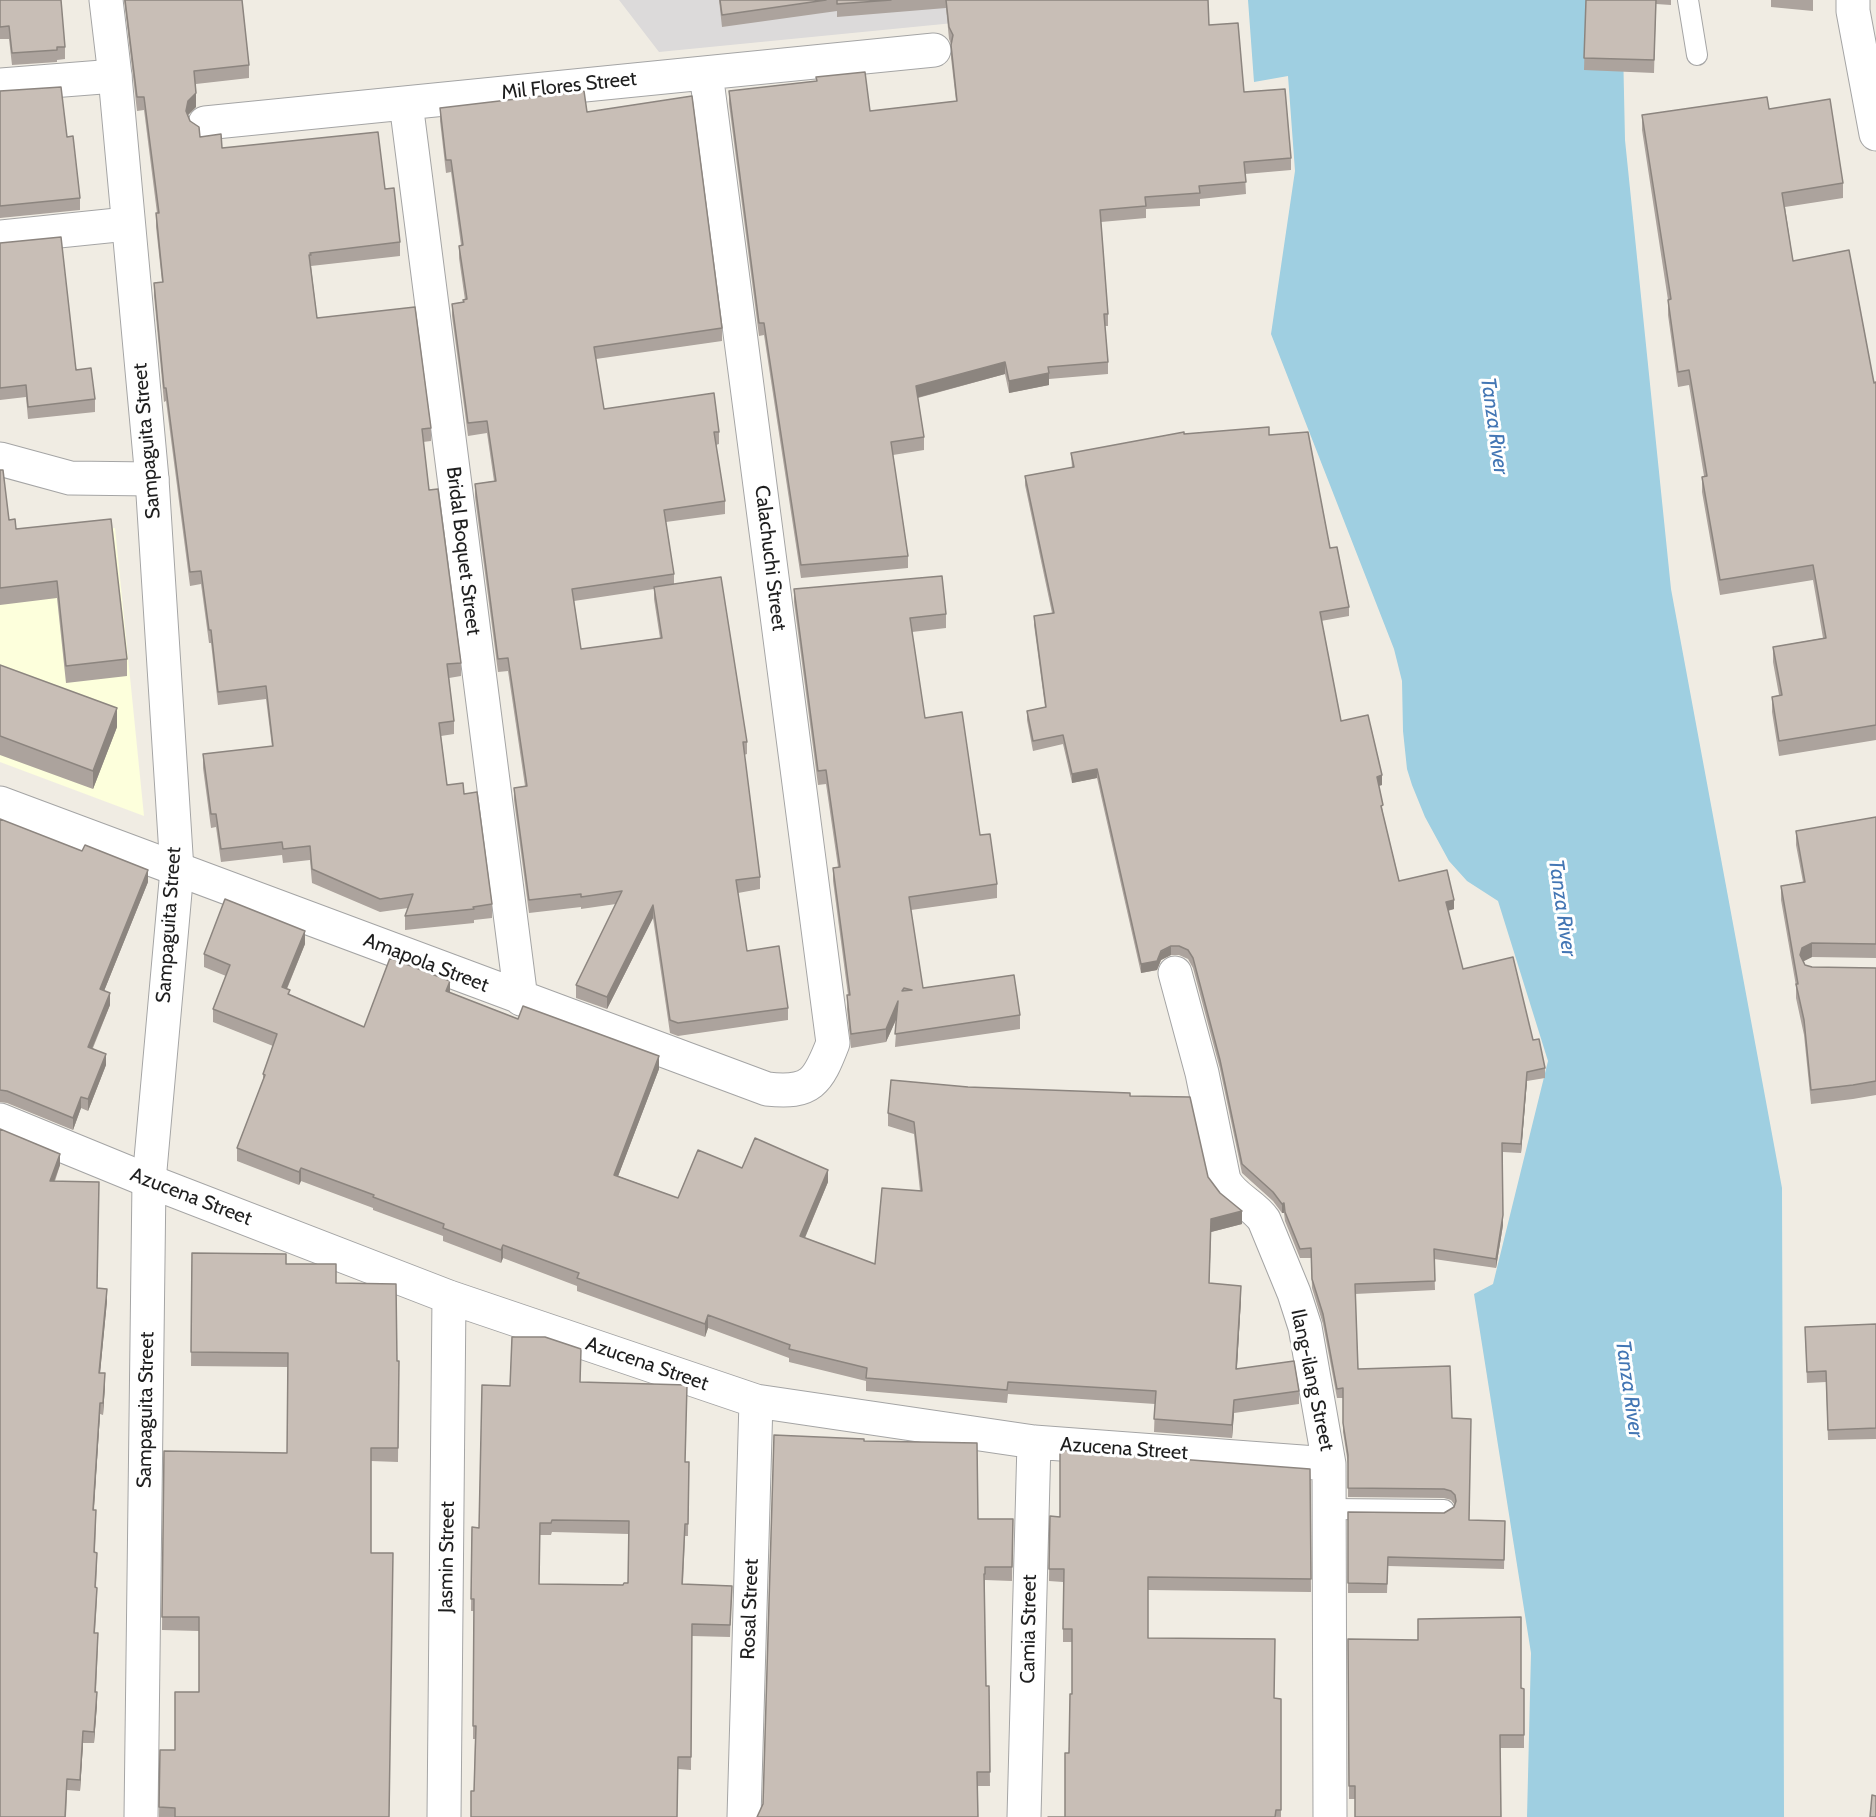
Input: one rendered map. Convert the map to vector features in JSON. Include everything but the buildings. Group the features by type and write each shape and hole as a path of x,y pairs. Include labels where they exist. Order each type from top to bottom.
{"street":[{"name":"Sampaguita Street","path":"106,0 152,479 177,870 149,1181 141,1817"},
{"path":"1853,0 1853,11 1876,134"},
{"name":"Mil Flores Street","path":"205,123 934,50"},
{"name":"Calachuchi Street","path":"706,73 783,592 833,1043"},
{"path":"0,85 115,76"},
{"name":"Bridal Boquet Street","path":"406,103 521,999"},
{"path":"0,237 127,224"},
{"path":"0,459 70,478 152,479"},
{"name":"Amapola Street","path":"0,803 767,1089 790,1092 811,1084 824,1066 833,1043"},
{"name":"Ilang-ilang Street","path":"1175,973 1202,1073 1224,1180 1234,1194 1260,1214 1264,1220 1294,1293 1305,1327 1329,1464 1330,1817"},
{"name":"Azucena Street","path":"0,1120 149,1181 449,1297 756,1401 1034,1442 1329,1464"},
{"name":"Jasmin Street","path":"444,1817 449,1297"},
{"name":"Rosal Street","path":"744,1817 756,1401"},
{"name":"Camia Street","path":"1024,1817 1034,1442"}],"lane":[{"path":"1688,0 1697,55"},
{"path":"1329,1509 1444,1510"}],"shaded area":[{"path":"619,0 972,0 974,21 659,52"},
{"path":"115,528 144,816 0,762 0,538"}],"water":[{"name":"Tanza River","path":"1248,0 1622,0 1625,140 1671,589 1782,1188 1784,1817 1527,1817 1531,1653 1474,1294 1493,1284 1548,1061 1498,901 1467,881 1449,861 1425,817 1412,785 1407,769 1403,731 1402,681 1394,649 1271,334 1295,171 1288,76 1254,82"}]}
